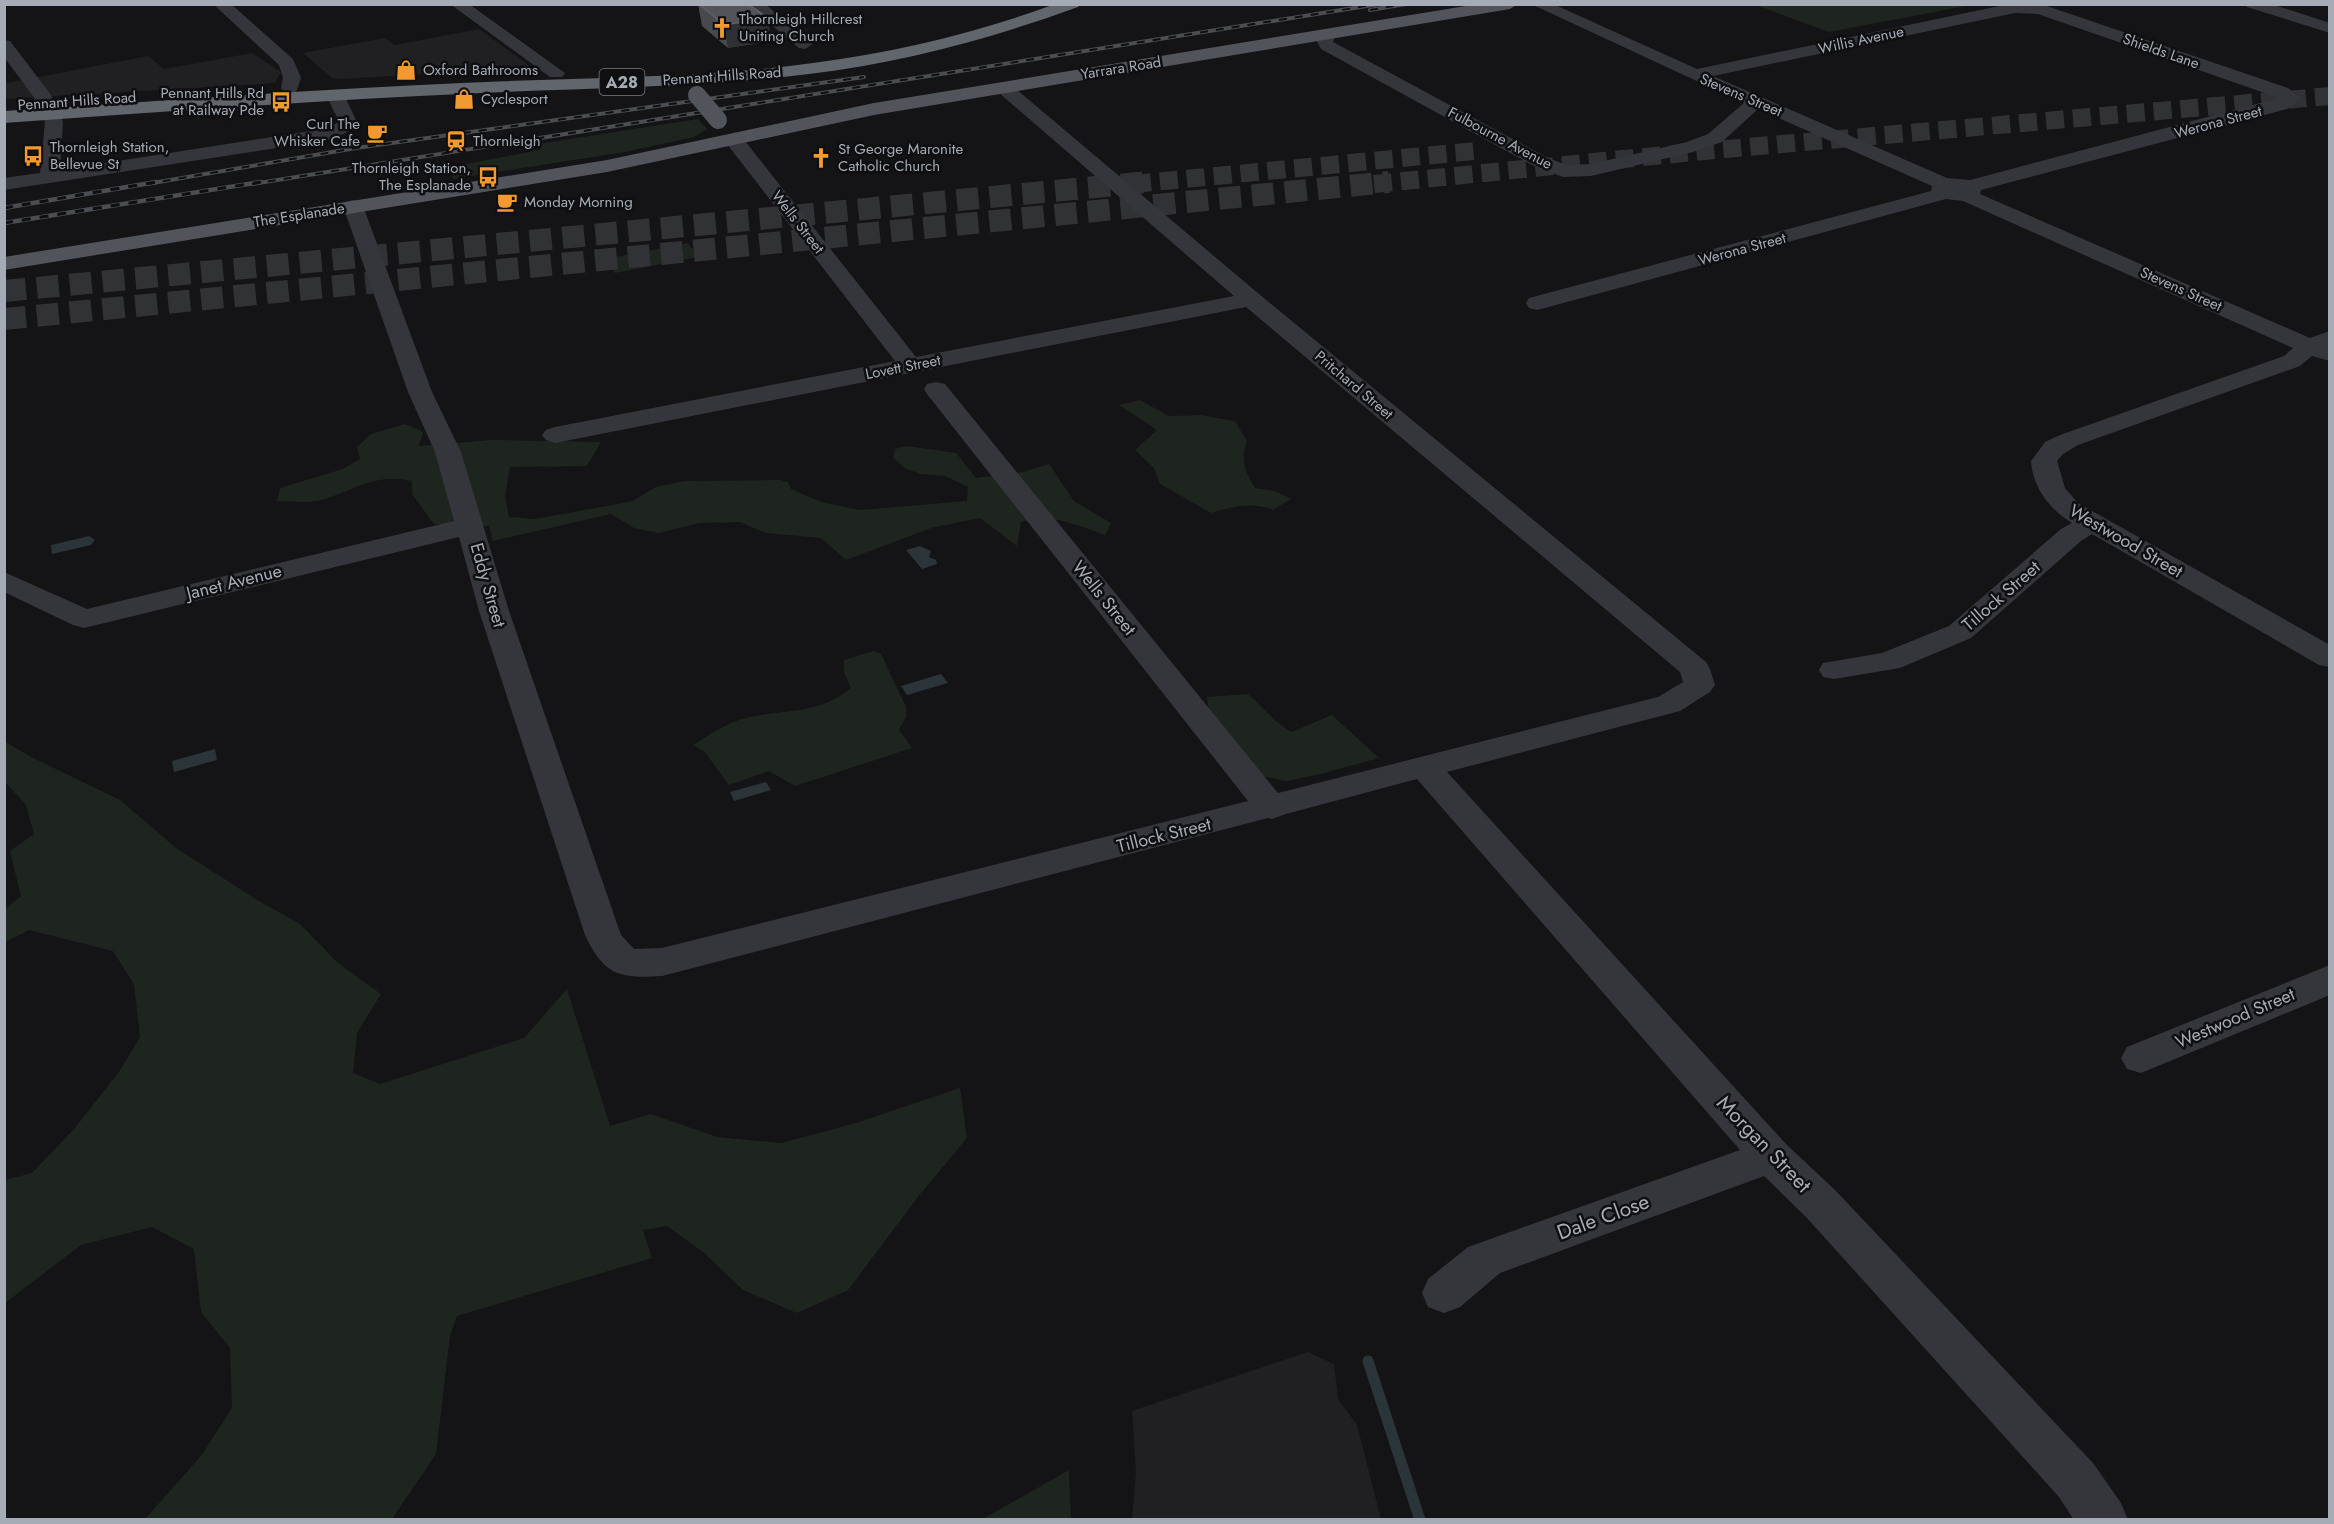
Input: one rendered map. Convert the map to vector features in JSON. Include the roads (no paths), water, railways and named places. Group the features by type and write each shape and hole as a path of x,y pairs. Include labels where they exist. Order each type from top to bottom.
{"highway":[{"name":"Pennant Hills Road","path":"4,117 48,109 290,88 727,66 834,56 949,34 1042,4"},
{"name":"Pennant Hills Road","path":"4,105 48,109 685,80 783,72 916,51 1000,30 1072,4"},
{"path":"599,72 678,75 685,80"}],"main road":[{"name":"Yarrara Road","path":"734,140 874,109 1327,40 1510,4"},
{"name":"Wells Street","path":"685,80 734,140"},
{"name":"The Esplanade","path":"4,264 607,166 734,140"}],"street":[{"path":"221,4 286,63 292,78 290,88"},
{"path":"458,4 556,73"},
{"path":"754,4 805,44"},
{"name":"Stevens Street","path":"1539,4 1956,190 2323,346"},
{"path":"2253,4 2330,28"},
{"name":"Willis Avenue","path":"1695,75 2015,8 2029,8"},
{"name":"Shields Lane","path":"2029,8 2040,9 2282,92 2292,99"},
{"name":"Fulbourne Avenue","path":"1327,40 1529,155 1563,171 1591,170 1693,146 1715,138 1756,102"},
{"path":"4,45 42,94 54,122 49,177"},
{"name":"Pritchard Street","path":"1004,88 1251,299 1695,669 1699,685"},
{"path":"4,184 329,134 349,124 338,102 340,94"},
{"name":"Werona Street","path":"1537,303 2281,105 2292,99"},
{"name":"Wells Street","path":"734,140 910,365"},
{"name":"Eddy Street","path":"353,206 420,392 448,452 471,525 494,611 603,935 612,954 623,961"},
{"name":"Lovett Street","path":"555,435 1251,299"},
{"name":"Westwood Street","path":"2323,346 2292,361 2069,440 2054,448 2044,461 2049,486 2063,504 2091,523 2330,658"},
{"name":"Wells Street","path":"936,389 1272,808"},
{"name":"Tillock Street","path":"1834,670 1889,661 1960,632 2071,535 2091,523"},
{"name":"Janet Avenue","path":"4,581 84,619 471,525"},
{"name":"Tillock Street","path":"623,961 662,962 1272,808 1669,704 1699,685"},
{"name":"Morgan Street","path":"1425,768 1771,1156 1821,1204 2076,1480 2103,1520"},
{"name":"Westwood Street","path":"2141,1058 2330,979"},
{"name":"Dale Close","path":"1444,1293 1484,1260 1771,1156"}],"waterway":[{"path":"1368,1361 1420,1520"}],"tunnel":[{"path":"1374,184 1714,150 2330,96"},
{"path":"1133,184 1475,151"},
{"path":"4,291 1148,182"},
{"path":"4,319 1389,182"}],"railway":[{"path":"252,184 1379,4"},
{"path":"1370,10 1406,4"},
{"path":"147,184 356,148 864,77"},
{"path":"4,208 156,182"},
{"path":"4,223 261,182"}],"place":[{"name":"Thornleigh Hillcrest Uniting Church","path":"722,28"},
{"name":"Oxford Bathrooms","path":"406,70"},
{"name":"Cyclesport","path":"464,99"},
{"name":"Pennant Hills Rd at Railway Pde","path":"281,102"},
{"name":"Curl The Whisker Cafe","path":"377,133"},
{"name":"Thornleigh","path":"456,141"},
{"name":"Thornleigh Station, Bellevue St","path":"33,156"},
{"name":"St George Maronite Catholic Church","path":"821,158"},
{"name":"Thornleigh Station, The Esplanade","path":"488,177"},
{"name":"Monday Morning","path":"507,202"}]}
